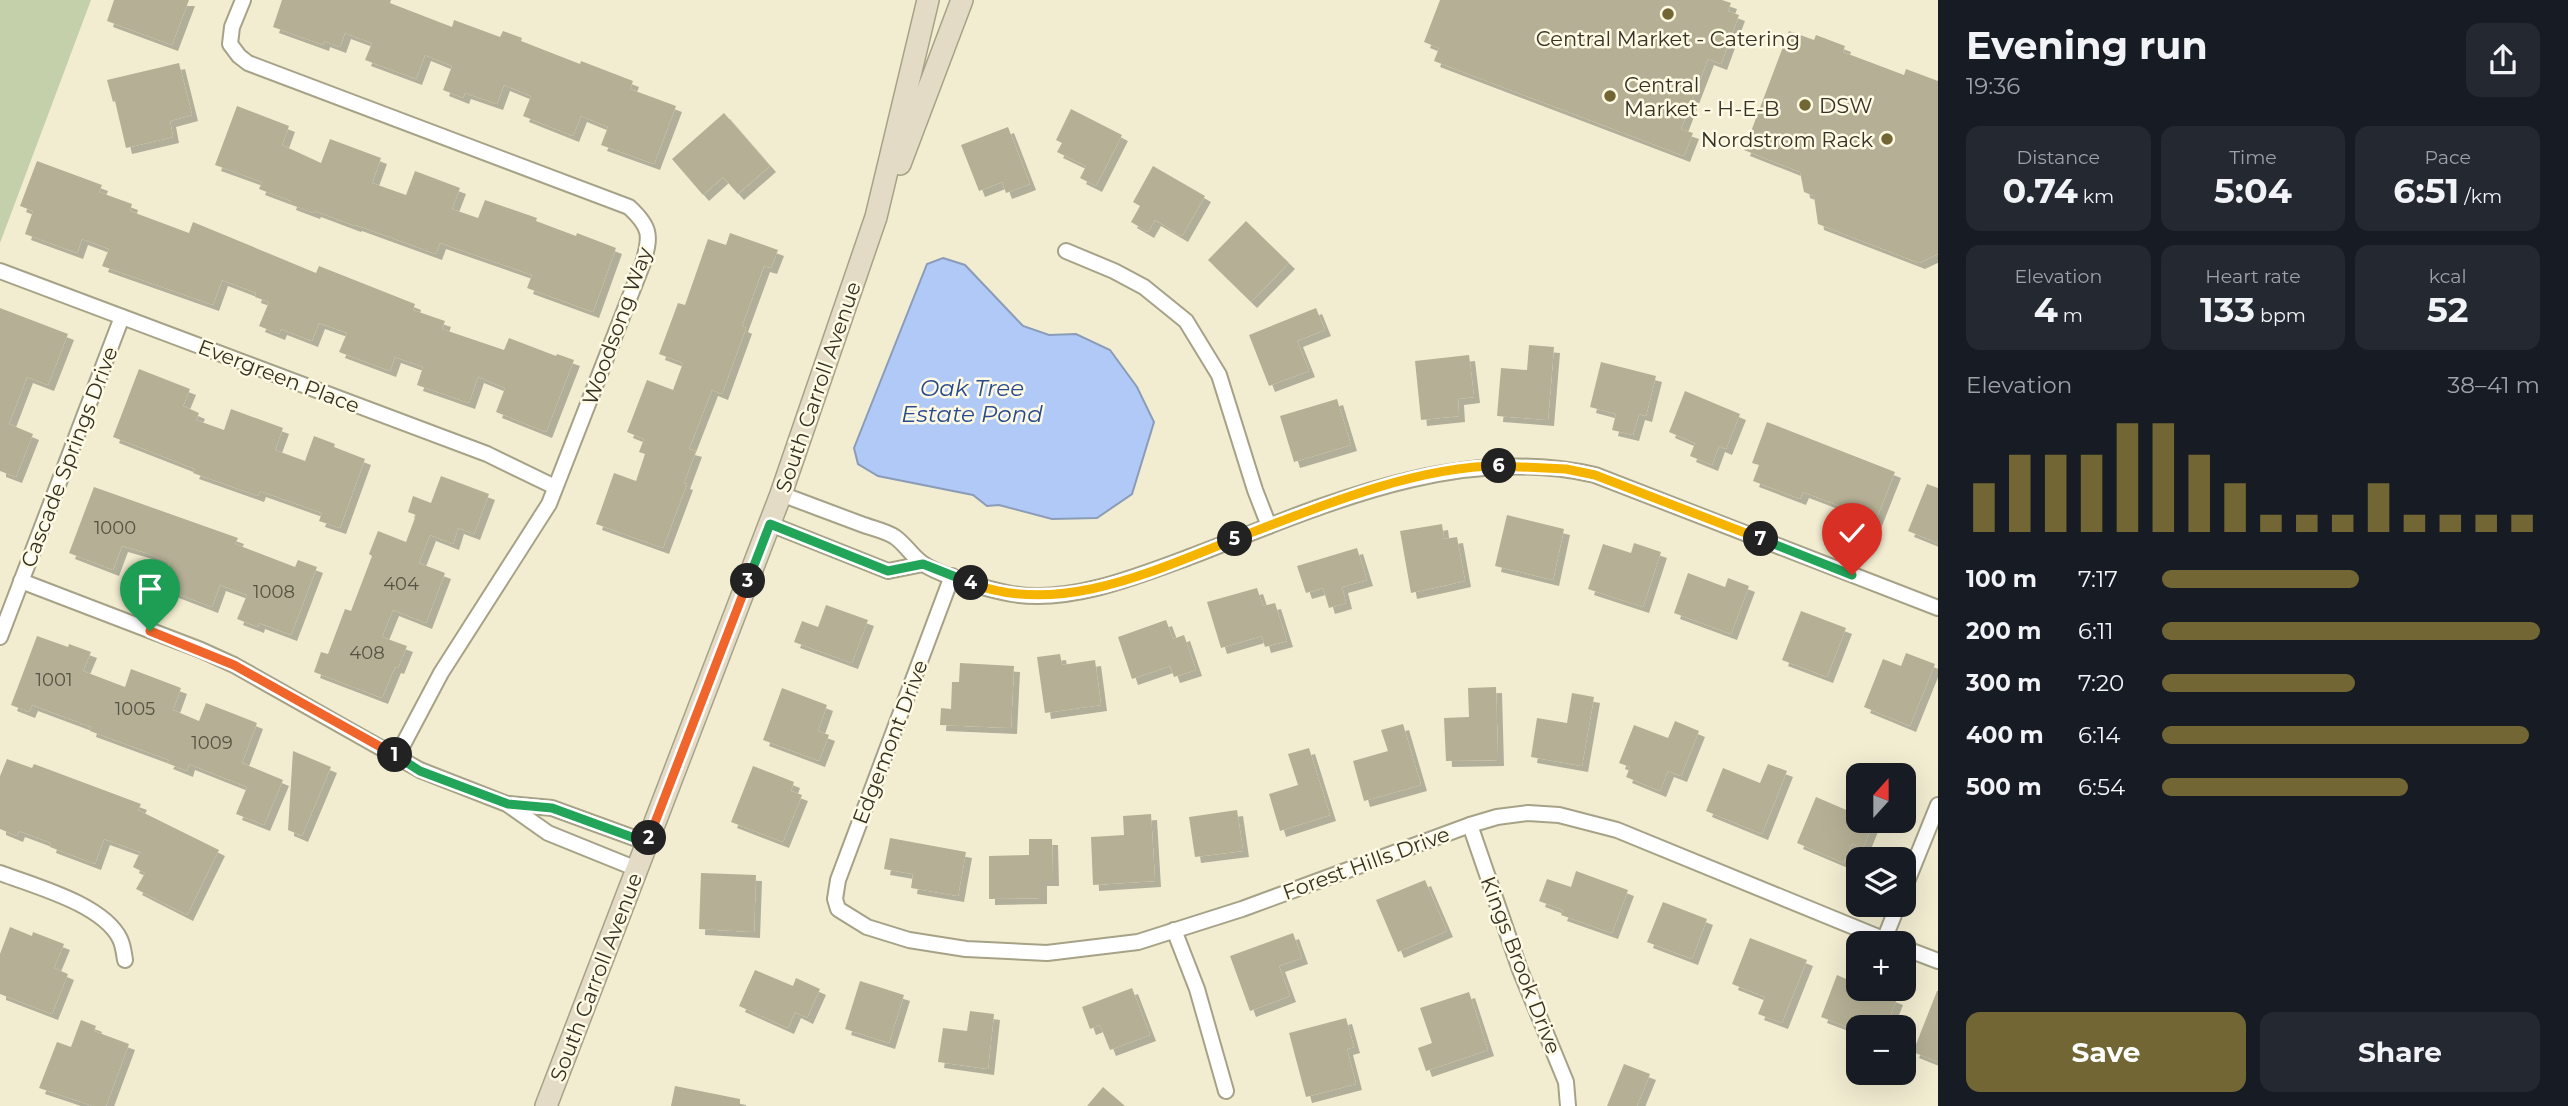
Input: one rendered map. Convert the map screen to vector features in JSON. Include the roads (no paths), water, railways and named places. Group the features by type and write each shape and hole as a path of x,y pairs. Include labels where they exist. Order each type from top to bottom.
{"main road":[{"name":"South Carroll Avenue","path":"546,1106 781,495 876,216 928,0"},
{"name":"South Carroll Avenue","path":"876,216 903,158 962,0"}],"street":[{"name":"Woodsong Way","path":"243,0 232,27 230,44 248,63 629,207 641,218 649,232 649,244 643,263 555,487 529,537 442,673 397,756"},
{"path":"1066,251 1144,287 1186,321 1219,375 1269,526"},
{"name":"Evergreen Place","path":"0,271 487,454 555,487"},
{"name":"Cascade Springs Drive","path":"0,637 122,317"},
{"path":"781,495 895,537 923,564 952,576 1013,594 1048,595 1084,590 1133,578 1269,526 1396,482 1450,471 1495,466 1566,469 1595,475 1938,608"},
{"path":"770,524 888,571 923,564"},
{"name":"Edgemont Drive","path":"838,909 835,899 838,880 952,576"},
{"path":"21,581 234,665 420,771 508,804 552,808 648,843"},
{"path":"508,804 548,833 637,869"},
{"path":"1916,860 1938,805"},
{"name":"Forest Hills Drive","path":"838,909 867,927 909,940 966,950 1047,953 1138,942 1242,909 1470,825 1497,817 1528,813 1559,815 1617,830 1864,931"},
{"name":"Kings Brook Drive","path":"1470,825 1520,970 1566,1082 1568,1106"},
{"path":"0,873 82,906 102,919 120,938 125,960"},
{"path":"1174,930 1197,989 1226,1091"},
{"path":"1916,953 1938,961"}],"water":[{"name":"Oak Tree Estate Pond","path":"943,258 965,265 1023,326 1049,335 1076,334 1110,350 1137,387 1154,422 1132,494 1097,518 1052,519 999,505 987,506 973,495 878,476 858,464 854,448 927,264"}],"place":[{"name":"Central Market - Catering","path":"1668,14"},
{"name":"Central Market - H-E-B","path":"1610,96"},
{"name":"DSW","path":"1805,105"},
{"name":"Nordstrom Rack","path":"1887,139"}]}
